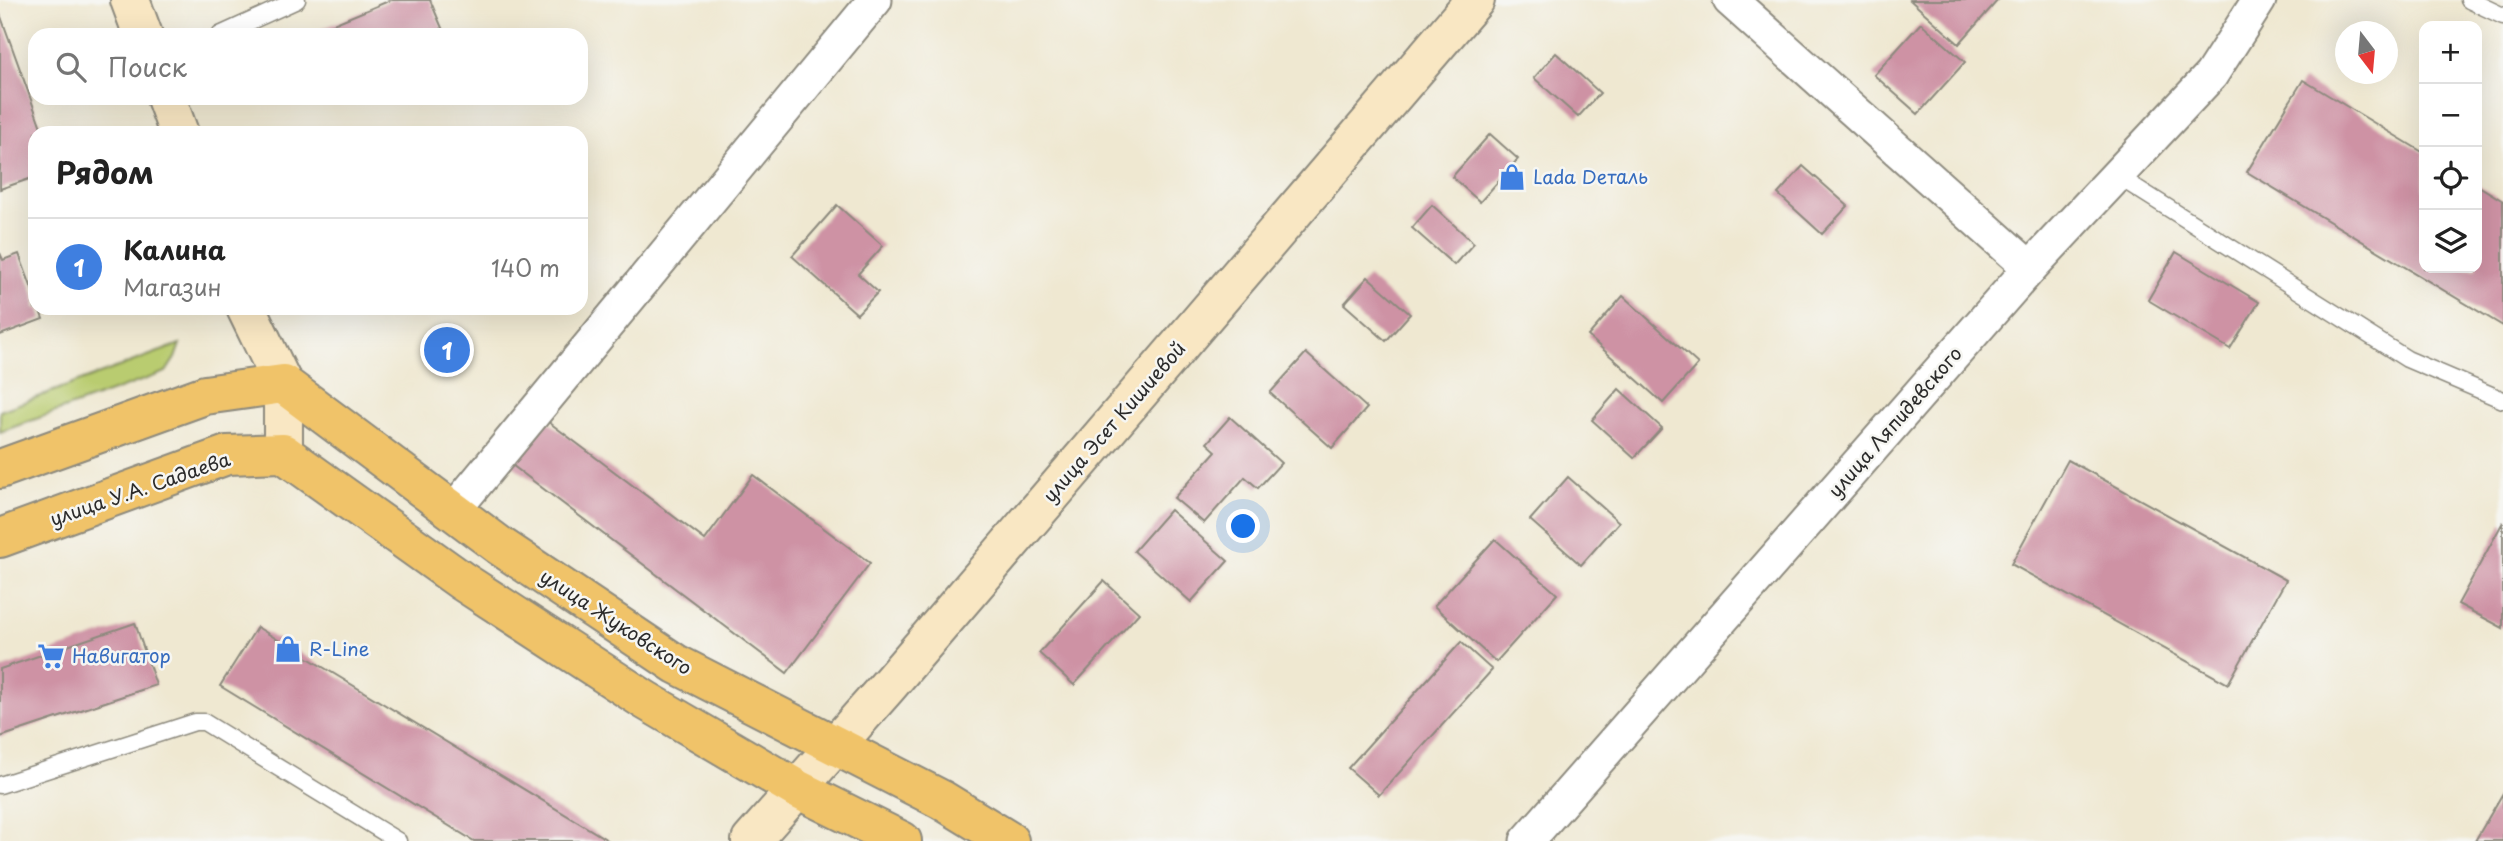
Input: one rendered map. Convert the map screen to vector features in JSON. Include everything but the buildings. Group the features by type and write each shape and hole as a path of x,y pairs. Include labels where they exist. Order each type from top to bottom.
{"main road":[{"path":"130,0 140,28"},
{"name":"улица Эсет Кишиевой","path":"751,841 757,831 837,745 1475,0"},
{"path":"169,105 176,126"},
{"path":"249,315 283,384 283,453 462,581 645,700 797,789 902,841"},
{"path":"0,469 205,395 283,384"},
{"name":"улица Жуковского","path":"283,384 499,546 676,664 942,800 1009,841"},
{"name":"улица У.А. Садаева","path":"0,538 227,455 283,453"}],"street":[{"path":"453,511 875,0"},
{"path":"1730,0 2030,268"},
{"name":"улица Ляпидевского","path":"1527,841 2030,268 2211,75 2259,0"}],"lane":[{"path":"235,28 297,0"},
{"path":"2469,0 2503,16"},
{"path":"2116,175 2407,359 2503,400"},
{"path":"0,785 195,722 204,722 398,841"}],"green space":[{"path":"180,344 166,372 0,432 0,411"}],"place":[{"name":"Lada Dеталь","path":"1512,177"},
{"name":"Калина","path":"447,350"},
{"name":"R-Line","path":"288,649"},
{"name":"Навигатор","path":"51,656"}]}
